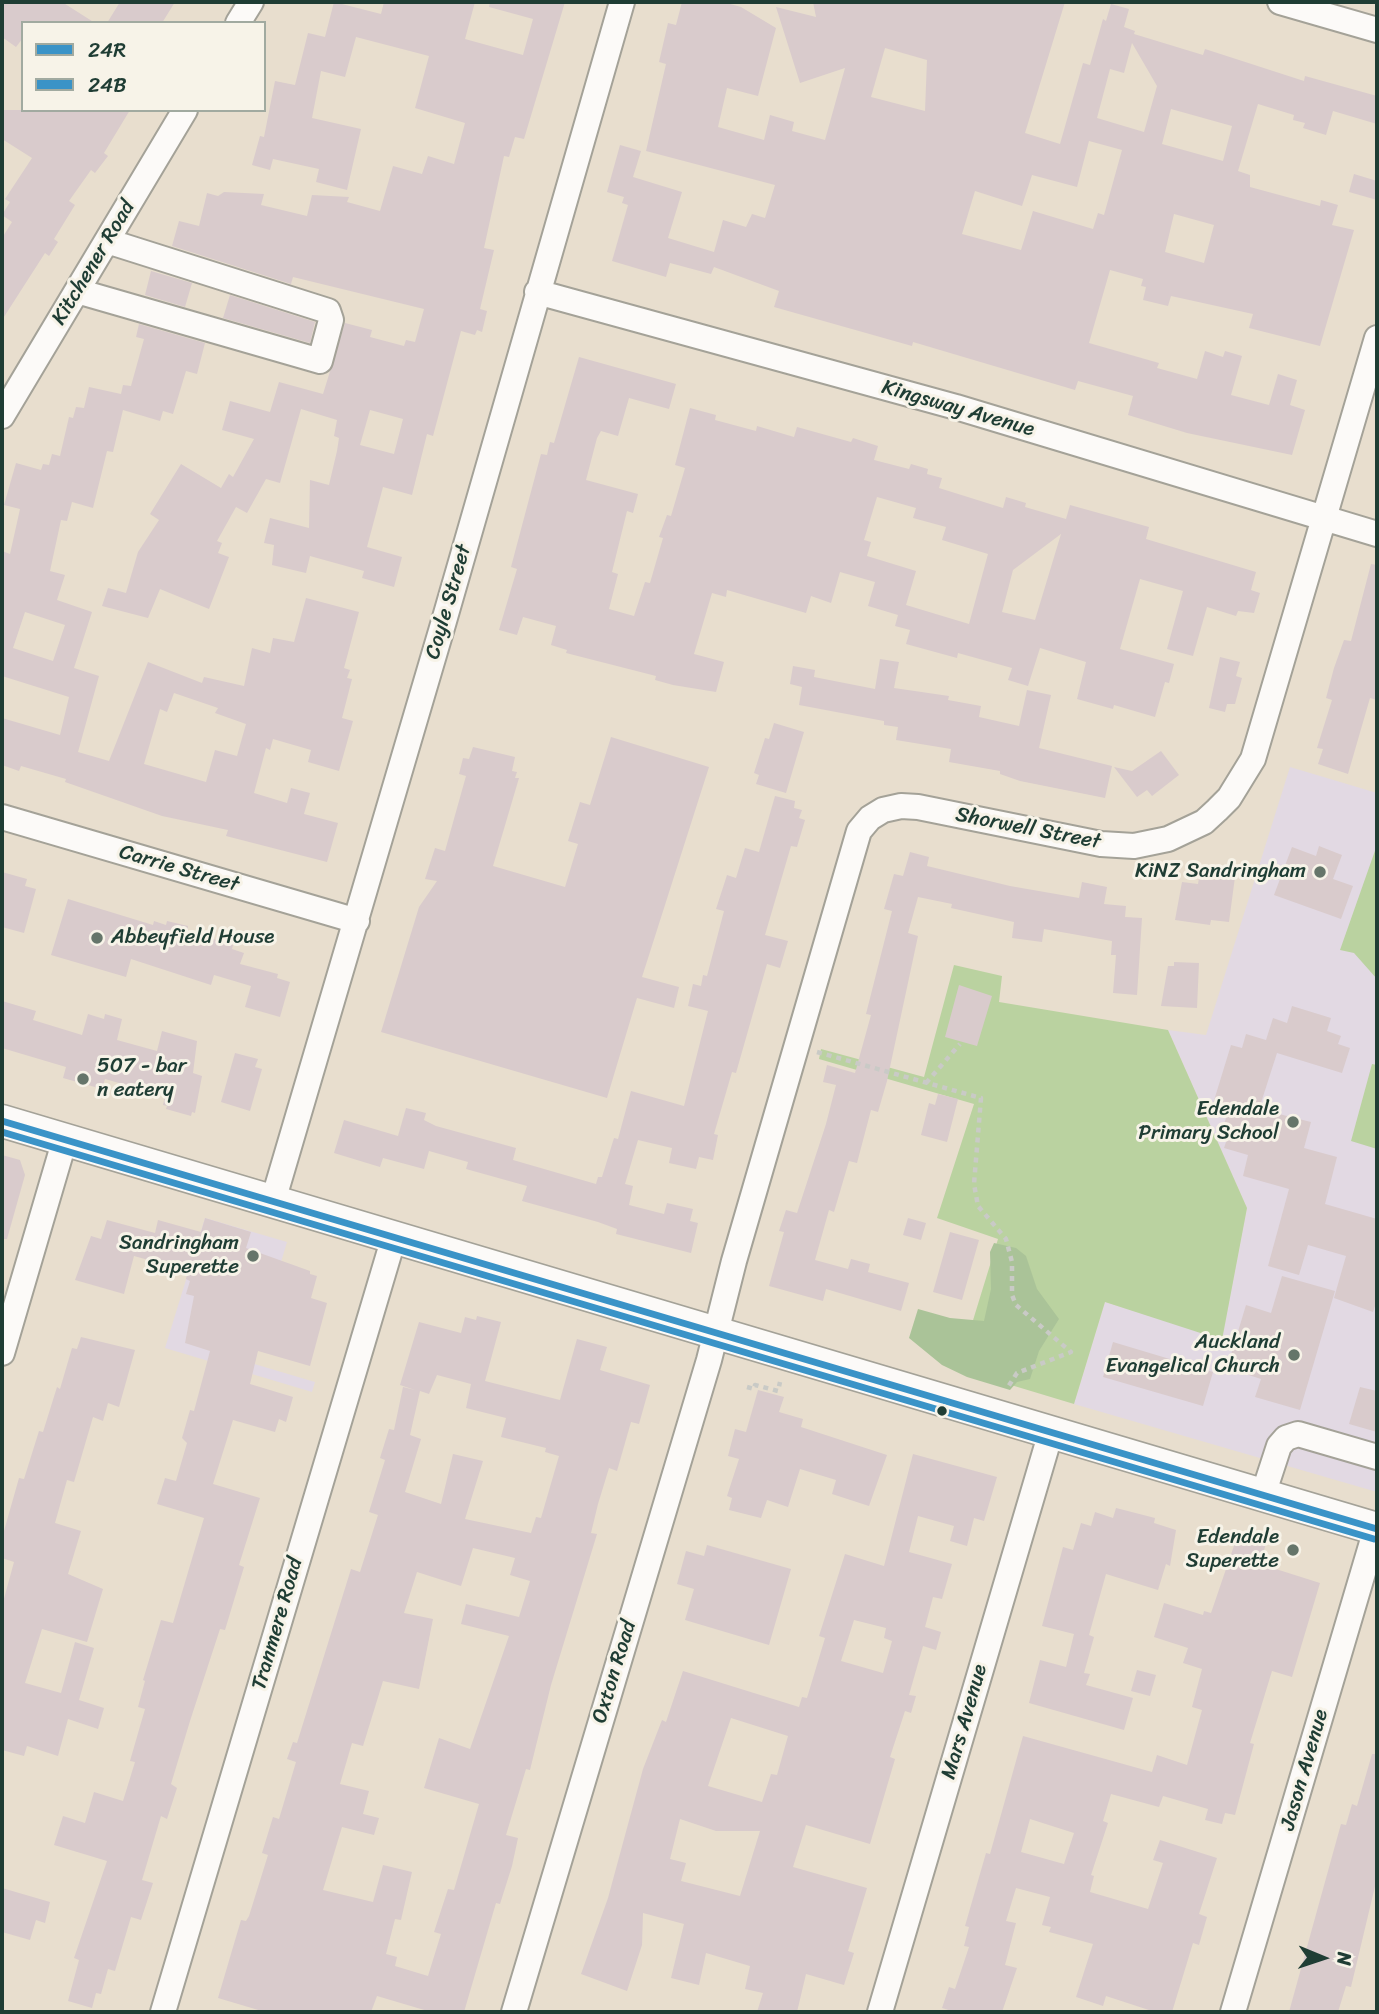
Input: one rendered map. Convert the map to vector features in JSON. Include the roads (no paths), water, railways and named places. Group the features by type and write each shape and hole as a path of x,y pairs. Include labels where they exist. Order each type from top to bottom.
{"main road":[{"path":"2,1121 1377,1529"}],"street":[{"path":"239,21 251,2"},
{"name":"Coyle Street","path":"273,1201 622,2"},
{"path":"1284,2 1377,30"},
{"name":"Kitchener Road","path":"2,416 184,112"},
{"path":"77,291 320,360 331,320 328,311 107,241"},
{"name":"Kingsway Avenue","path":"537,292 956,407 1377,534"},
{"name":"Shorwell Street","path":"715,1332 859,831 870,818 883,810 901,806 1117,846 1168,839 1204,821 1229,798 1253,759 1377,338"},
{"name":"Carrie Street","path":"2,817 356,921"},
{"path":"2,1353 65,1139"},
{"name":"Tranmere Road","path":"163,2012 394,1237"},
{"name":"Oxton Road","path":"514,2012 715,1332"},
{"name":"Mars Avenue","path":"880,2012 1051,1432"},
{"path":"1263,1495 1279,1446 1286,1438 1298,1434 1377,1457"},
{"name":"Jason Avenue","path":"1233,2012 1377,1529"}],"place":[{"name":"KiNZ Sandringham","path":"1320,872"},
{"name":"Abbeyfield House","path":"97,938"},
{"name":"507 - bar n eatery","path":"83,1079"},
{"name":"Edendale Primary School","path":"1293,1122"},
{"name":"Sandringham Superette","path":"253,1256"},
{"name":"Auckland Evangelical Church","path":"1294,1355"},
{"name":"Edendale Superette","path":"1293,1550"}]}
